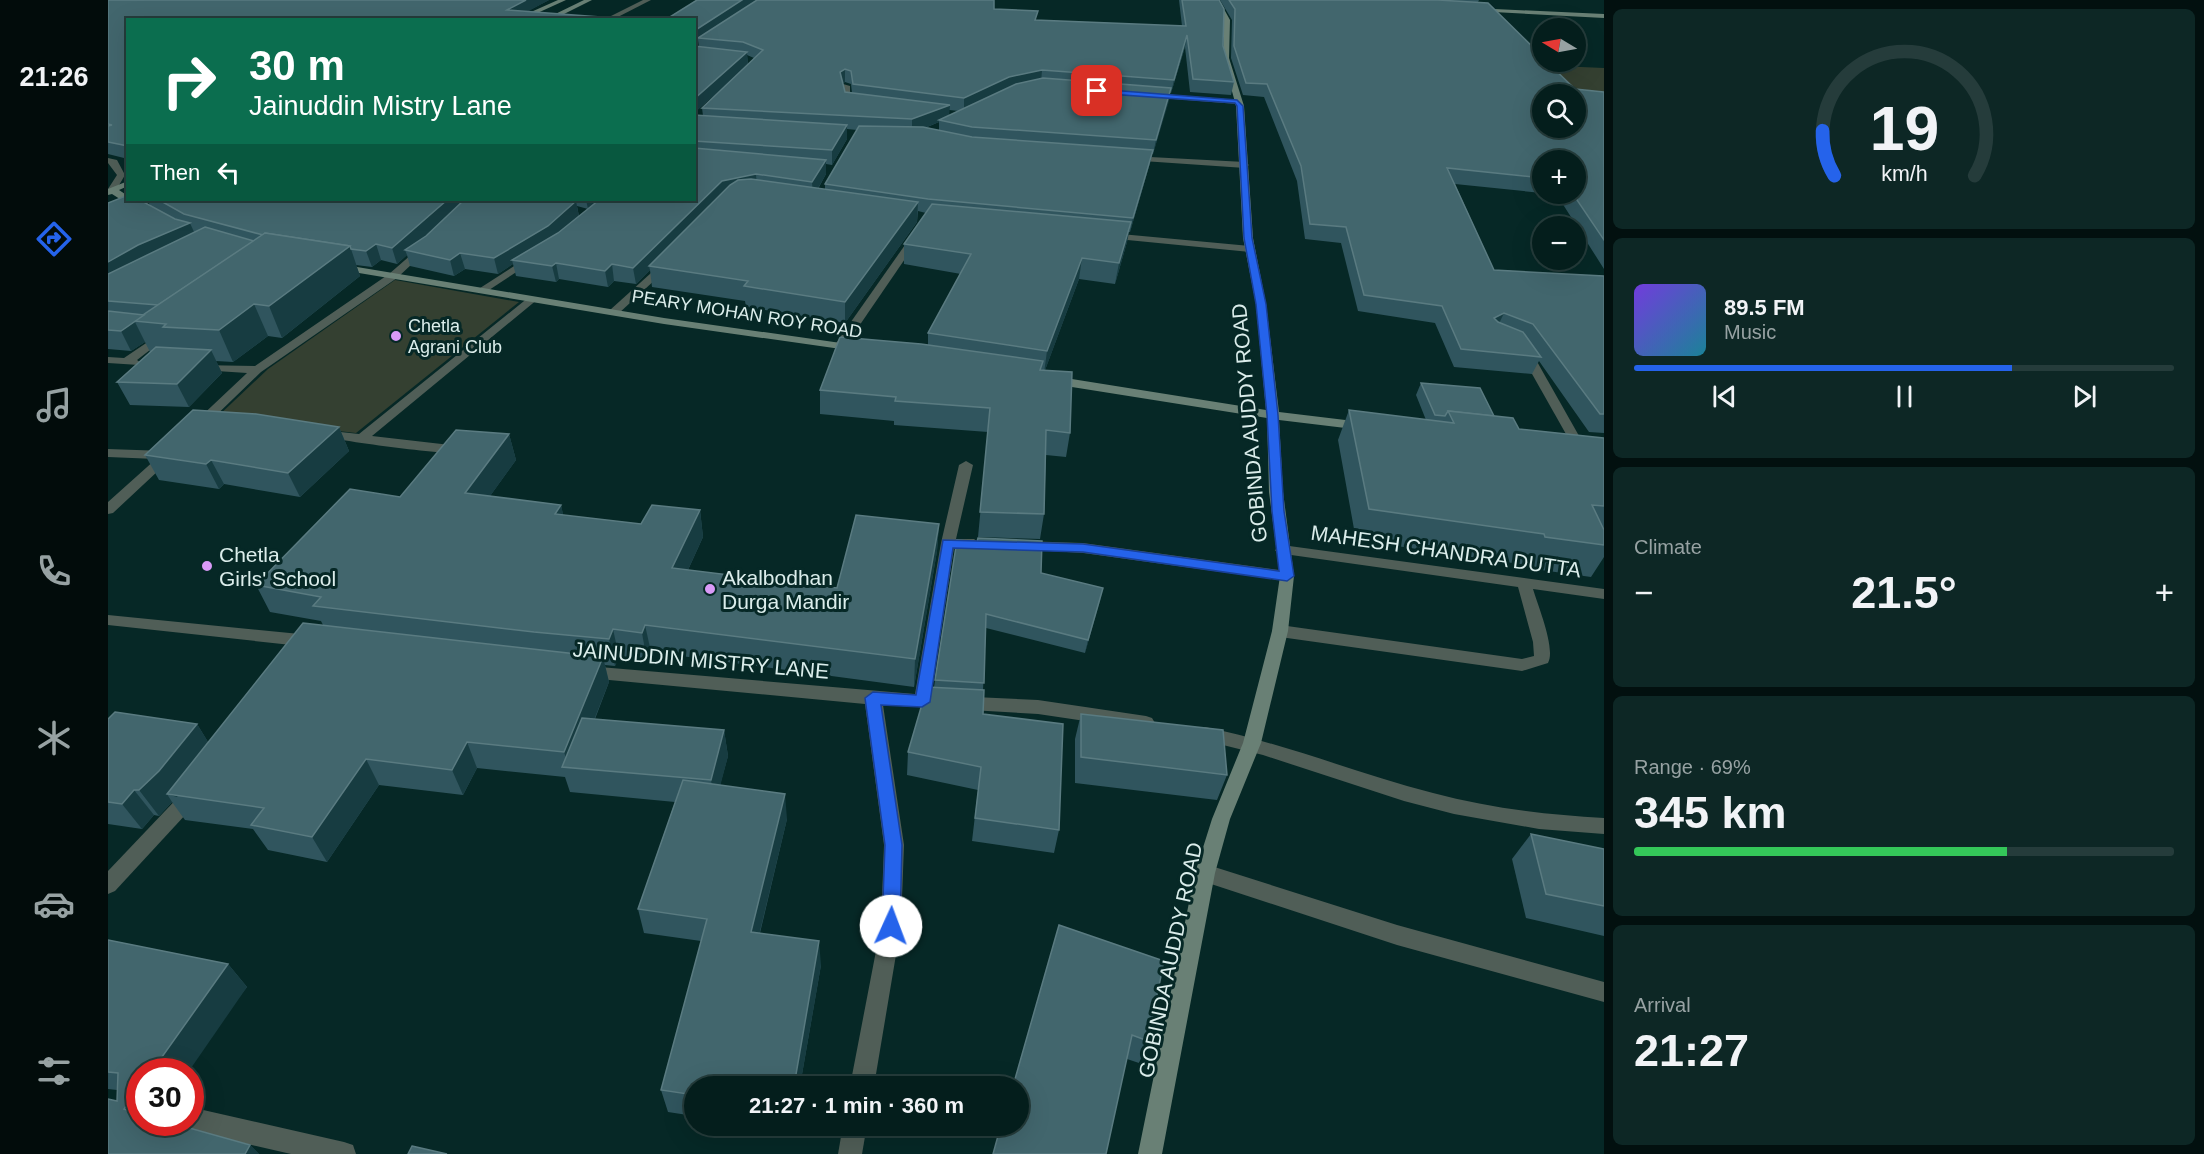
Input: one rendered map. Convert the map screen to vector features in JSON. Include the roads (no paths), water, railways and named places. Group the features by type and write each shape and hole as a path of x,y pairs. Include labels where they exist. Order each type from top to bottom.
{"street":[{"path":"521,18 563,0"},
{"path":"550,18 590,0"},
{"path":"610,18 648,0"},
{"name":"GOBINDA AUDDY ROAD","path":"1150,1154 1205,873 1221,819 1252,742 1280,632 1287,576 1282,550 1273,415 1261,304 1250,249 1244,192 1245,165 1236,86 1226,58 1227,20 1216,0"},
{"path":"1468,9 1604,15"},
{"path":"846,86 846,101 870,105"},
{"path":"1137,94 1237,102"},
{"path":"1118,157 1245,165"},
{"path":"108,160 114,162 121,175 110,191"},
{"path":"110,191 126,184"},
{"path":"110,191 126,200"},
{"path":"127,201 150,214"},
{"path":"840,346 921,228"},
{"path":"1098,235 1250,249"},
{"path":"189,434 257,370 393,276 434,240"},
{"path":"482,290 540,253"},
{"path":"614,312 674,258"},
{"name":"PEARY MOHAN ROY ROAD","path":"328,266 863,350"},
{"path":"360,439 533,299"},
{"path":"127,362 170,330 149,328"},
{"path":"1512,342 1520,345 1532,359 1581,450"},
{"path":"108,360 145,364"},
{"path":"189,367 257,370"},
{"path":"1044,379 1273,415 1376,428"},
{"path":"204,420 226,423"},
{"path":"304,432 473,452"},
{"path":"108,453 171,452 108,510"},
{"path":"922,702 948,543 966,465"},
{"path":"948,543 1083,548 1287,576"},
{"name":"MAHESH CHANDRA DUTTA","path":"1282,550 1604,594"},
{"path":"1280,632 1522,665 1542,659 1541,642 1524,583"},
{"path":"108,620 332,643"},
{"path":"295,658 309,640"},
{"name":"JAINUDDIN MISTRY LANE","path":"576,671 922,702 1038,707 1163,726"},
{"path":"864,1076 891,926 894,845 873,698"},
{"path":"1185,730 1252,742 1432,801 1523,818 1604,826"},
{"path":"108,885 200,785"},
{"path":"1205,873 1397,934 1604,992"},
{"path":"204,1123 317,1151 344,1154"},
{"path":"850,1154 853,1136"}],"place":[{"name":"Chetla Agrani Club","path":"396,336"},
{"name":"Chetla Girls' School","path":"207,566"},
{"name":"Akalbodhan Durga Mandir","path":"710,589"}]}
